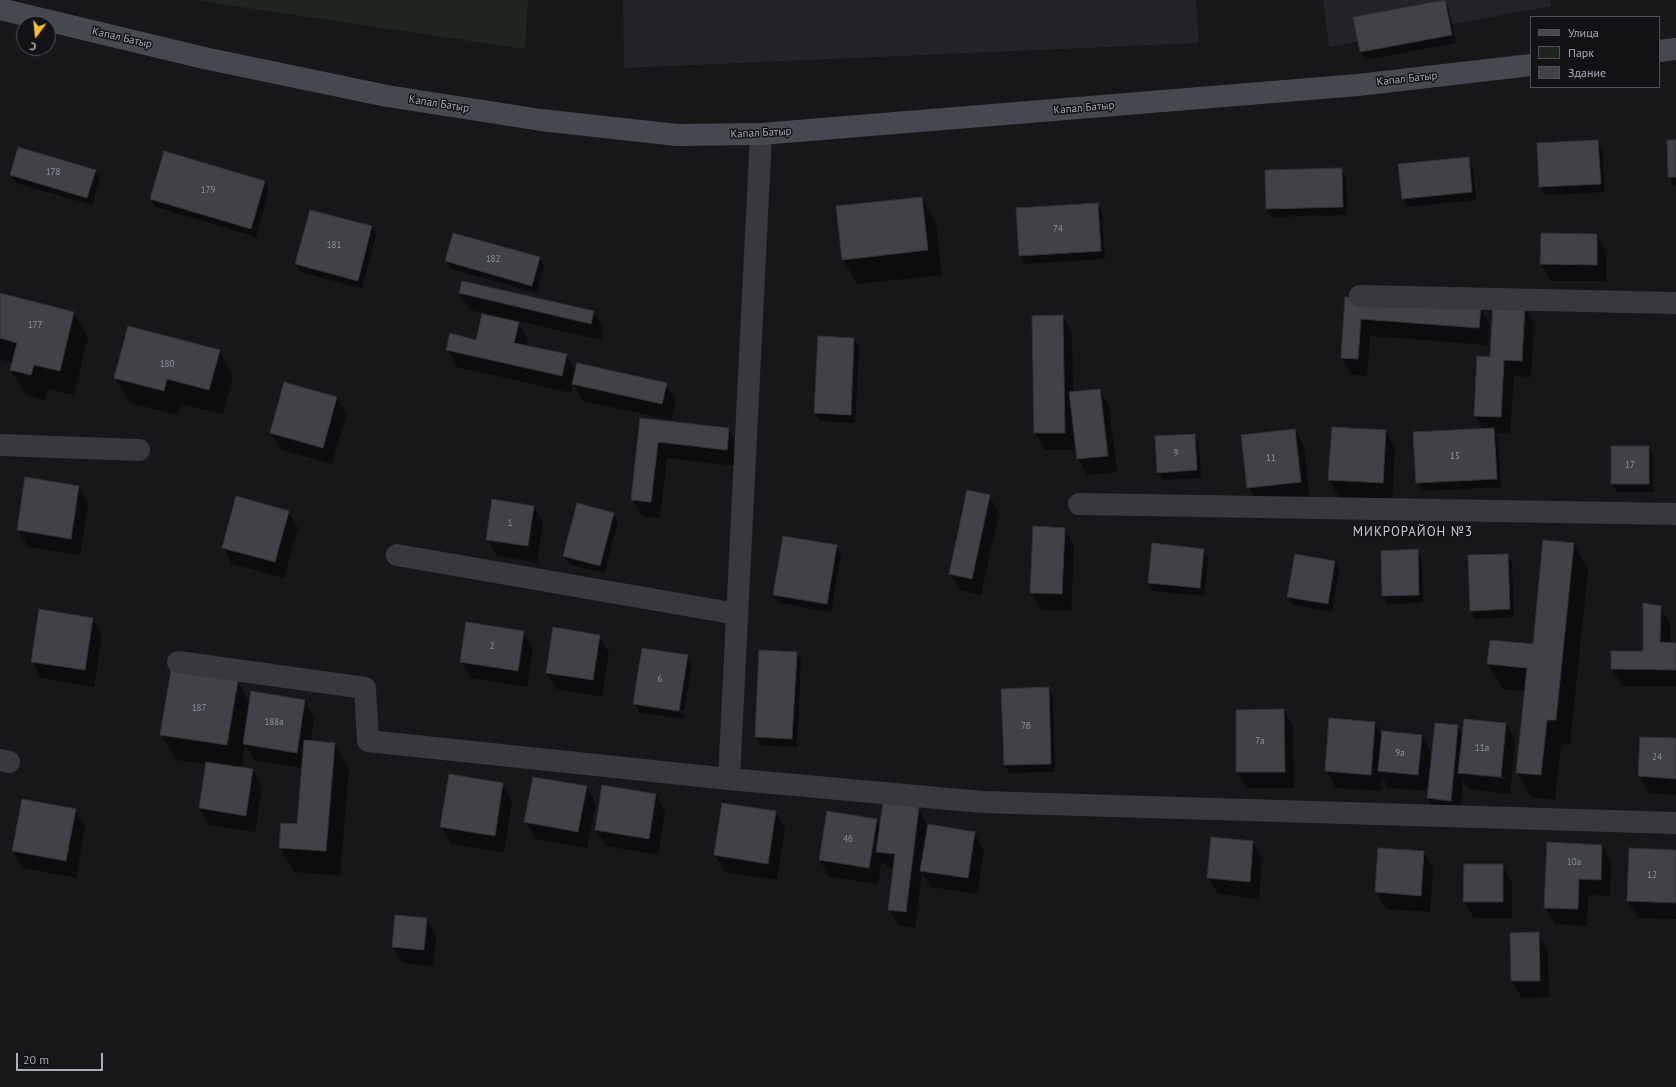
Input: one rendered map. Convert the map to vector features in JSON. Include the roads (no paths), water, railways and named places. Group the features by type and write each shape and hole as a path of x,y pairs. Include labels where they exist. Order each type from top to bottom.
{"main road":[{"name":"Капал Батыр","path":"0,9 196,56 387,96 541,120 677,135 761,134 1358,85 1530,65"},
{"path":"1660,51 1676,49"}],"street":[{"path":"729,779 761,134"},
{"path":"1360,296 1676,303"},
{"path":"0,446 139,450"},
{"path":"1079,504 1676,514"},
{"path":"397,555 737,614"},
{"path":"178,662 365,688 368,741 729,779 982,802 1676,823"}],"district":[{"name":"МИКРОРАЙОН №3","path":"1413,532"}]}
